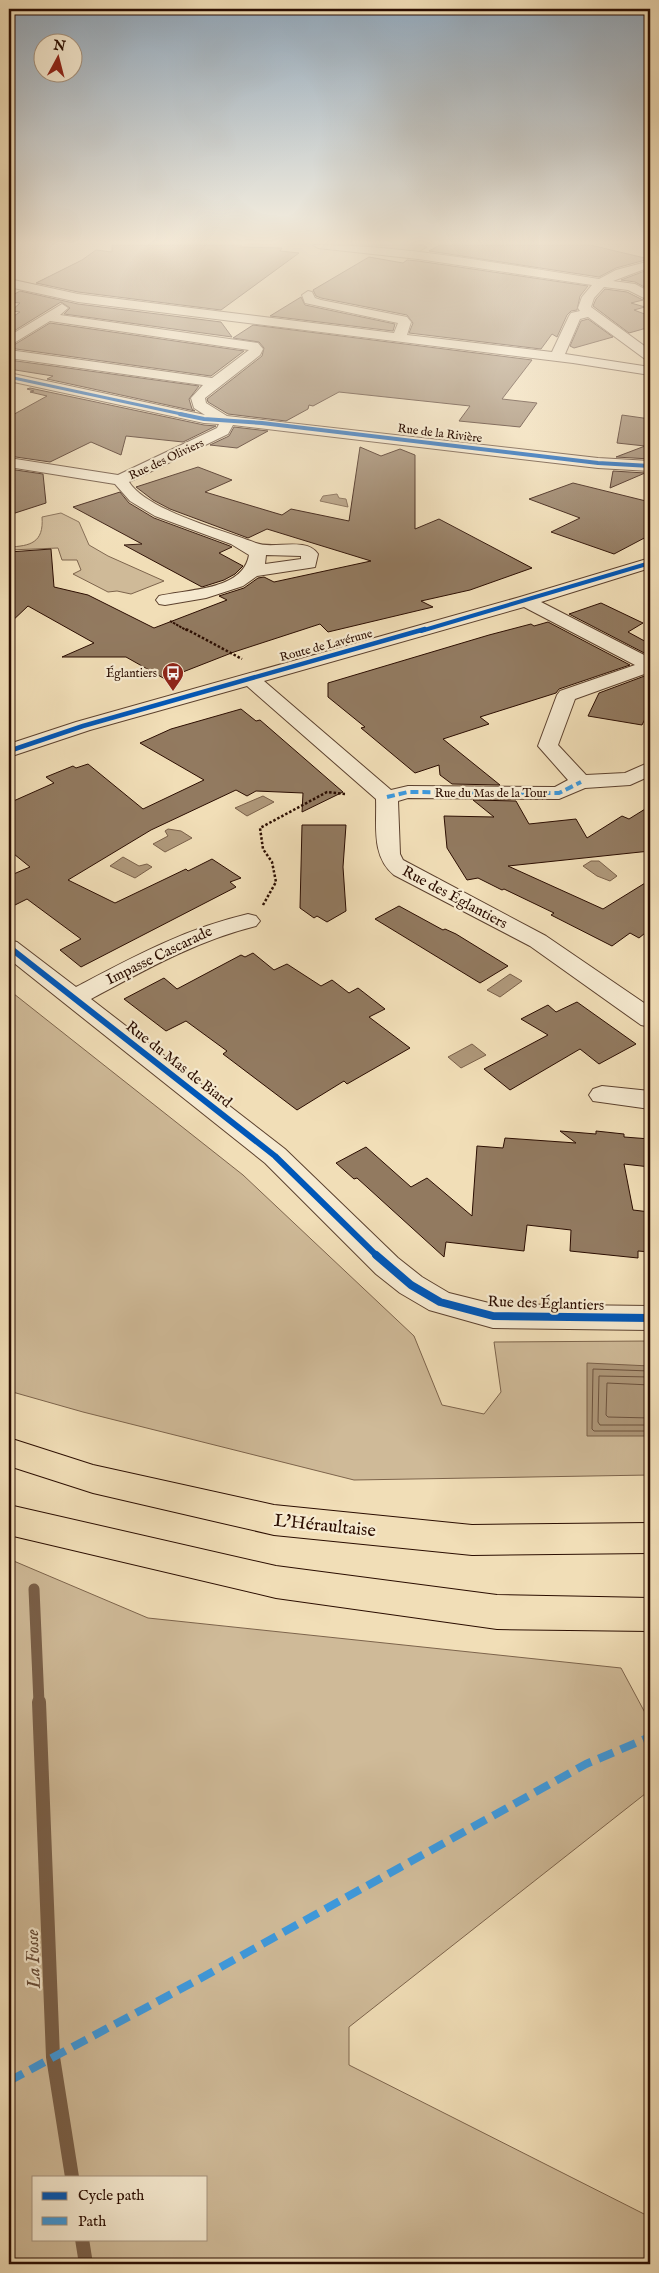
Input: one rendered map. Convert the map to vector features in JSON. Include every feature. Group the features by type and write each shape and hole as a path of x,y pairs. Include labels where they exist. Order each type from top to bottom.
{"highway":[{"name":"L'Héraultaise","path":"9,1452 93,1478 274,1520 472,1540 650,1538"},
{"path":"9,1520 276,1582 497,1612 650,1615"}],"street":[{"path":"227,422 199,404 198,398 254,351"},
{"path":"507,351 650,371"},
{"path":"557,357 559,351"},
{"path":"9,354 216,383"},
{"name":"Rue de la Rivière","path":"9,377 227,422 262,423 598,463 650,466"},
{"name":"Rue des Oliviers","path":"9,462 120,480 223,431 227,422"},
{"path":"17,480 50,469"},
{"path":"120,480 123,487 139,500 167,516 246,544 254,549 305,551 310,554 311,560 309,563 254,570 241,580 212,593 165,600"},
{"path":"254,549 258,560 254,570"},
{"name":"Route de Lavérune","path":"9,751 83,726 526,601 650,564"},
{"path":"526,601 650,666"},
{"path":"581,782 548,746 567,695 650,666"},
{"path":"257,676 387,797"},
{"name":"Rue du Mas de la Tour","path":"387,797 408,792 559,793 581,782 630,779 650,768"},
{"name":"Rue des Églantiers","path":"387,797 389,854 398,866 538,941 650,1019"},
{"name":"Impasse Cascarade","path":"74,998 195,936 221,926 248,921"},
{"name":"Rue du Mas de Biard","path":"9,947 275,1156 328,1208"},
{"path":"602,1095 650,1100"},
{"name":"Rue des Églantiers","path":"328,1208 387,1266 440,1302 493,1316 650,1318"}],"path":[{"path":"165,600 161,616 257,676"},
{"path":"248,921 267,901 276,882 272,862 263,849 260,828 327,792 387,797"}],"shaded area":[{"path":"61,513 79,522 89,545 108,556 164,581 131,594 117,591 108,592 73,574 81,570 77,560 62,560 58,548 9,550 9,547 23,546 38,538 41,533 42,517"},
{"path":"9,990 243,1175 414,1336 442,1405 484,1414 501,1392 494,1342 650,1341 650,1475 354,1480 83,1412 9,1391"},
{"path":"9,1559 148,1618 621,1668 650,1722 650,1790 349,2027 349,2065 650,2217 650,2264 9,2264"}],"water":[{"path":"337,494 339,498 346,499 348,507 320,501 323,496"},
{"path":"263,796 274,802 247,816 235,808"},
{"path":"168,829 181,831 192,838 165,852 153,844 168,836 165,831"},
{"path":"123,857 139,866 147,864 152,867 135,878 110,866"},
{"path":"591,861 599,861 617,876 610,881 597,876 583,866"},
{"path":"510,974 522,981 500,997 487,990"},
{"path":"472,1044 486,1055 461,1068 448,1057"},
{"path":"587,1363 650,1366 650,1436 587,1436"}],"building":[{"path":"31,351 244,351 211,376"},
{"path":"263,351 461,351 532,360 502,399 537,403 520,427 459,421 470,406 339,392 313,406 309,405 308,409 286,421 228,414 208,402 207,399 262,356"},
{"path":"9,360 199,386 189,399 192,409 195,411 47,379 53,376 9,369"},
{"path":"30,388 216,426 183,442 126,436 121,455 91,442 50,462 9,456 9,417 47,396 30,392 34,391 27,389"},
{"path":"622,415 650,419 650,459 616,457 645,446 617,443"},
{"path":"234,427 268,431 237,448 210,445 229,436"},
{"path":"360,447 381,456 400,449 415,455 415,529 439,519 532,568 470,590 421,601 433,607 328,632 320,624 234,652 165,679 126,657 62,657 94,643 28,606 9,624 9,552 51,549 54,587 88,595 154,628 227,600 219,596 244,588 258,578 264,577 274,582 371,561 267,529 248,538 170,509 153,500 136,487 198,467 232,480 205,492 282,515 291,509 349,521"},
{"path":"9,469 43,474 46,503 9,515"},
{"path":"613,471 645,473 610,488"},
{"path":"573,483 650,502 650,535 614,554 551,532 580,518 529,499"},
{"path":"120,492 129,503 154,518 232,547 219,553 243,566 235,574 224,580 202,587 124,545 142,544 73,507"},
{"path":"601,603 643,623 628,632 650,644 650,656 569,614"},
{"path":"548,622 630,665 559,689 556,693 480,717 489,724 443,739 500,785 452,784 440,775 439,765 415,773 361,728 365,727 328,697 328,683 489,635 531,624 534,626"},
{"path":"650,674 650,720 645,719 642,725 588,716 599,693"},
{"path":"241,709 256,721 260,720 343,792 302,812 303,793 256,791 247,796 236,790 151,830 68,880 115,903 186,869 188,871 212,859 241,878 230,882 236,887 81,967 60,950 81,939 27,899 9,908 9,876 30,867 9,850 9,803 54,783 46,777 73,766 76,768 88,764 143,809 204,780 140,743 171,729"},
{"path":"473,800 516,801 529,824 576,819 587,838 622,816 629,819 650,806 650,851 508,866 603,909 650,880 650,929 639,938 630,933 612,946 551,915 554,913 504,889 502,890 478,878 467,880 447,848 444,816 494,817"},
{"path":"302,825 346,825 343,867 346,911 327,922 317,916 314,918 300,908"},
{"path":"399,906 443,930 445,929 456,934 508,966 480,983 375,919"},
{"path":"253,953 274,970 287,964 321,986 332,980 349,993 358,988 385,1009 369,1017 410,1048 347,1084 344,1081 297,1110 223,1054 227,1051 186,1021 166,1031 124,999 164,978 177,989 241,955 245,957"},
{"path":"577,1002 636,1044 599,1064 580,1049 510,1090 484,1069 548,1035 521,1019 548,1005 556,1012"},
{"path":"560,1131 596,1134 596,1131 624,1134 624,1137 650,1139 650,1167 624,1164 633,1210 650,1212 650,1252 638,1251 638,1258 570,1251 571,1230 527,1225 524,1251 446,1242 444,1257 357,1178 354,1179 336,1163 366,1147 411,1187 427,1178 472,1216 477,1146 503,1148 505,1138 576,1143"}],"waterway":[{"name":"La Fosse","path":"34,1589 39,1703"},
{"name":"La Fosse","path":"39,1702 53,2057 72,2176"},
{"name":"La Fosse","path":"82,2240 86,2264"}],"marked path":[{"path":"387,797 408,792 559,793 581,782"},
{"path":"9,2081 203,1977 586,1764 650,1737"}],"cycle path":[{"path":"9,377 204,419 262,423 598,463 650,466"},
{"path":"9,751 83,726 526,601 650,563"},
{"path":"9,947 275,1156 387,1266 411,1285 440,1302 493,1316 650,1318"}],"place":[{"name":"Églantiers","path":"173,692"}]}
